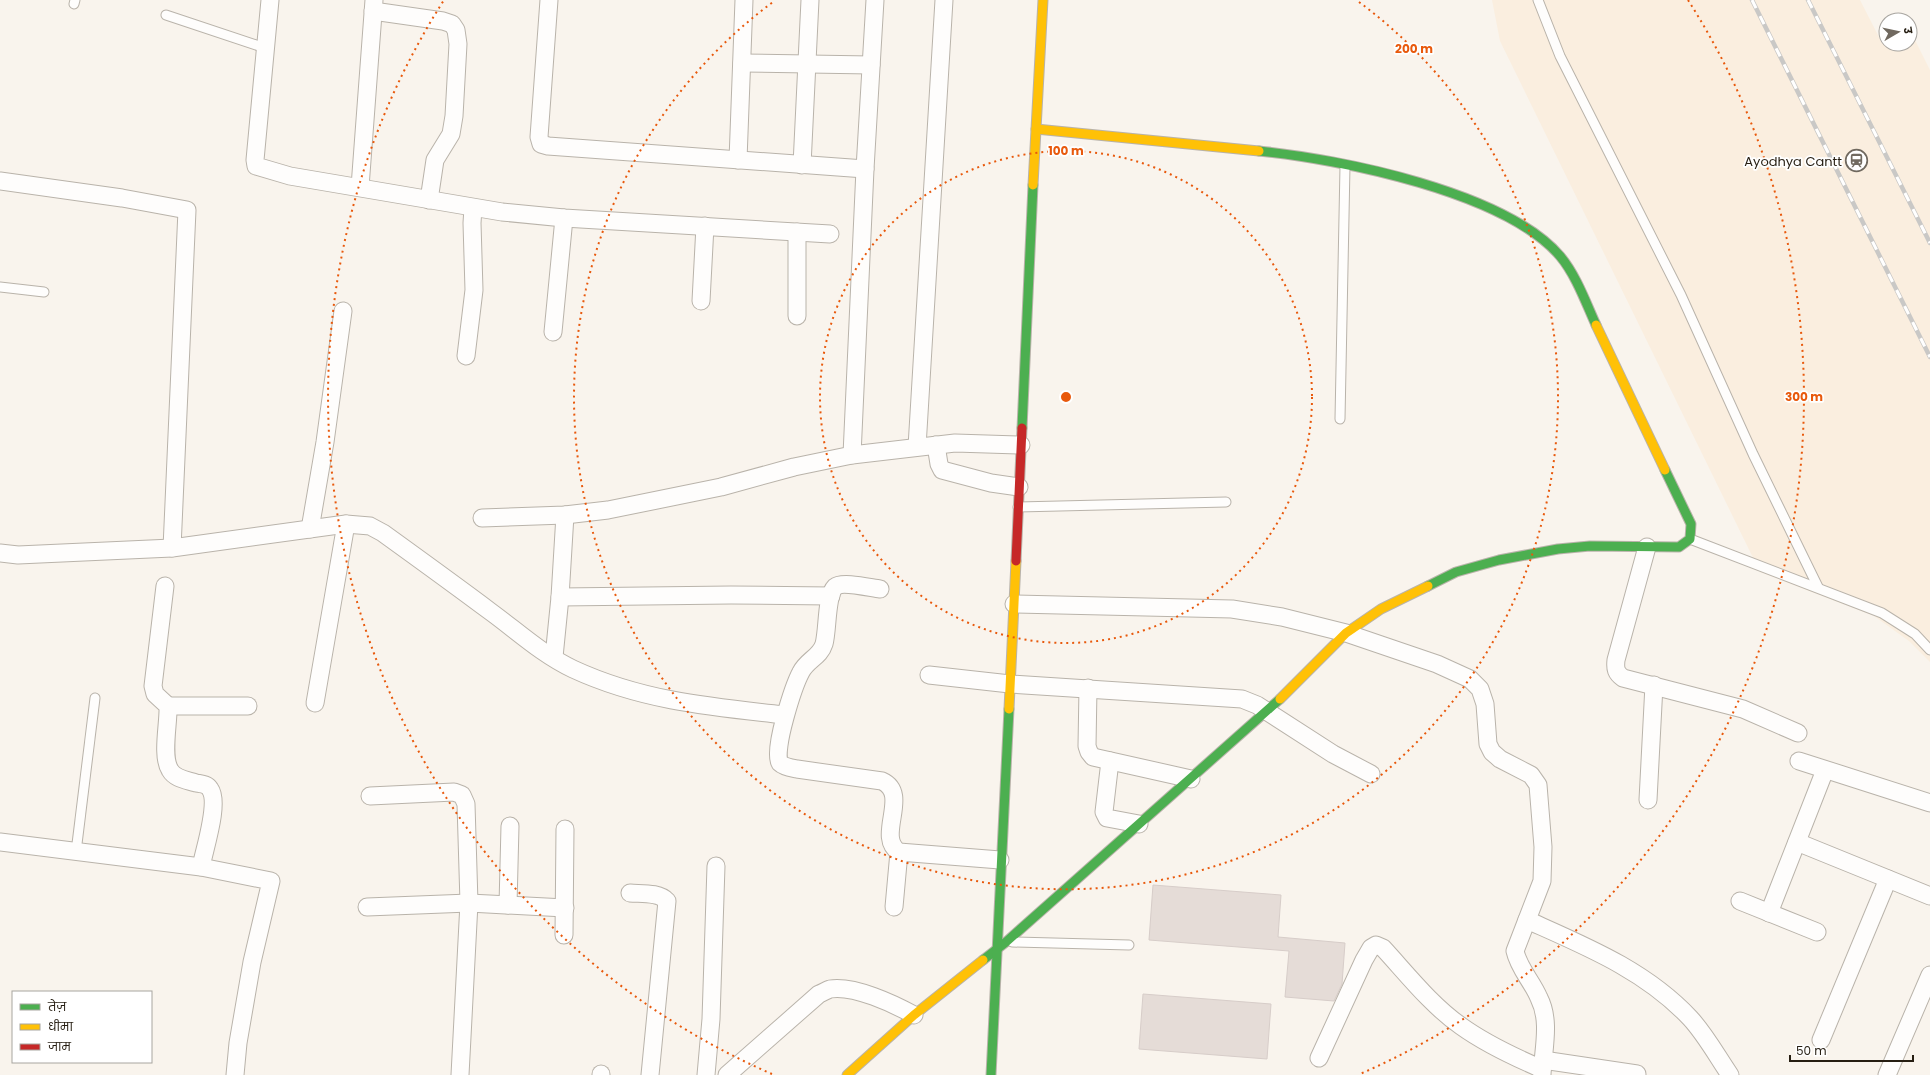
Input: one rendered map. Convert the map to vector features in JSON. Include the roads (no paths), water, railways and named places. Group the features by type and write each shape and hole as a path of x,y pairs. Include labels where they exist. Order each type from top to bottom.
{"street":[{"path":"270,0 255,160 256,166 290,176 360,187 473,208 564,218 830,234"},
{"path":"549,0 538,137 541,144 548,146 865,169"},
{"path":"738,160 744,0"},
{"path":"802,165 810,0"},
{"path":"852,455 865,169 875,0"},
{"path":"917,447 944,0"},
{"path":"991,1075 995,952 1014,604 1036,129 1044,0"},
{"path":"360,187 373,6 443,21 452,24 456,30 458,44 454,116 451,134 435,160 429,200"},
{"path":"742,63 871,65"},
{"path":"846,1075 914,1015 995,952 1267,712 1346,633 1381,609 1456,572 1498,560 1558,549 1590,546 1679,548 1690,539 1691,524 1572,274 1560,256 1544,241 1516,222 1472,201 1435,187 1288,154 1036,129"},
{"path":"0,181 122,198 187,210 172,548"},
{"path":"466,356 474,290 473,208"},
{"path":"553,332 564,218"},
{"path":"700,301 705,226"},
{"path":"797,232 797,316"},
{"path":"310,529 326,434 343,311"},
{"path":"482,518 565,516 608,510 708,490 794,467 852,455 955,443 1021,445"},
{"path":"936,445 939,464 942,470 991,483 1019,487"},
{"path":"554,657 560,597 565,516"},
{"path":"0,553 18,555 172,548 346,524 370,526 383,533 530,642 571,668 604,682 652,697 695,706 785,715"},
{"path":"315,703 346,524"},
{"path":"1647,547 1615,668 1618,674 1623,678 1743,709 1798,733"},
{"path":"880,589 839,584 834,588 831,596 824,642 821,651 801,671 785,715 778,755 780,762 785,766 882,781 888,784 893,791 894,802 890,841 892,848 899,852 1000,860"},
{"path":"165,586 153,686 155,694 168,706 248,706"},
{"path":"560,597 731,595 831,596"},
{"path":"1014,604 1232,609 1282,618 1346,633 1437,664 1470,679 1480,689 1485,704 1488,744 1492,752 1500,759 1531,775 1538,785 1544,866 1542,881 1515,951 1518,962 1539,998 1544,1011 1542,1068"},
{"path":"928,675 1010,684 1228,697 1242,700 1257,706 1332,754 1371,774"},
{"path":"1648,800 1654,686"},
{"path":"1088,688 1087,746 1093,757 1191,779"},
{"path":"168,706 166,758 169,769 174,775 183,780 205,785 210,789 213,796 214,809 201,867"},
{"path":"1110,761 1104,812 1106,818 1140,824"},
{"path":"1799,762 1930,803"},
{"path":"1769,913 1825,770"},
{"path":"370,796 454,792 462,795 466,804 469,903 460,1075"},
{"path":"508,905 510,826"},
{"path":"564,935 565,829"},
{"path":"0,842 201,867 271,881 268,888 252,962 238,1043 235,1075"},
{"path":"1797,842 1930,896"},
{"path":"894,907 899,852"},
{"path":"706,1075 712,999 716,866"},
{"path":"1821,1040 1888,879"},
{"path":"630,893 659,895 664,897 667,901 650,1075"},
{"path":"1740,901 1817,932"},
{"path":"366,907 469,903 565,908"},
{"path":"1527,920 1608,956 1630,969 1677,1005 1691,1019 1730,1075"},
{"path":"1319,1058 1364,960 1371,948 1376,945 1382,948 1433,1001 1460,1026 1501,1051 1542,1068 1637,1074"},
{"path":"1887,1075 1930,975"},
{"path":"727,1075 819,994 830,989 854,991 871,996 894,1004 914,1015"}],"lane":[{"path":"1538,0 1560,56 1681,295 1753,454 1818,588"},
{"path":"166,14 265,48"},
{"path":"1340,419 1345,166"},
{"path":"0,287 44,292"},
{"path":"1018,507 1226,502"},
{"path":"1690,539 1882,613 1915,634 1930,650"},
{"path":"76,852 95,698"},
{"path":"1006,942 1129,945"}],"railway":[{"path":"1752,0 1930,357"},
{"path":"1808,0 1930,243"}],"place":[{"name":"Ayodhya Cantt","path":"1857,161"}]}
